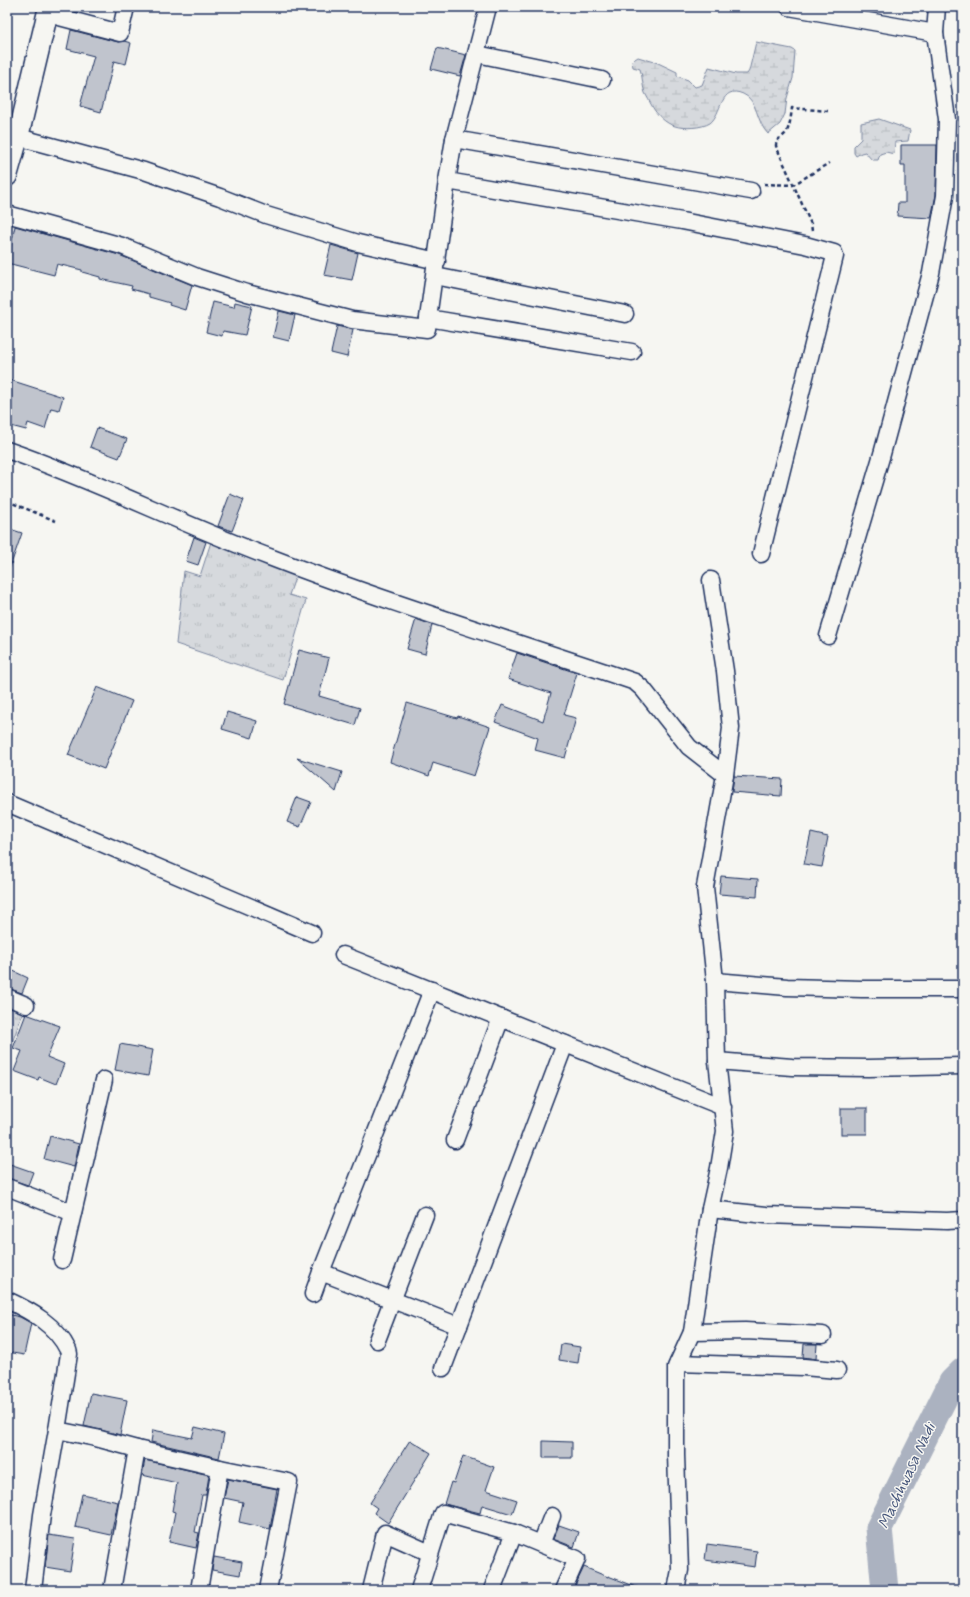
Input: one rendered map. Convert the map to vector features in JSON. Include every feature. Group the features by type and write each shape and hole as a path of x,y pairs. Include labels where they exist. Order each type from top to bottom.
{"main road":[{"path":"7,176 18,137 48,11"}],"street":[{"path":"48,11 120,33 126,7"},
{"path":"7,214 122,246 197,277 247,294 352,320 427,329 454,139 488,7"},
{"path":"789,7 936,33"},
{"path":"828,636 882,454 929,280 945,196 946,119 936,33 937,7"},
{"path":"477,54 602,80"},
{"path":"18,137 144,171 220,197 266,215 436,268 625,314"},
{"path":"454,139 746,190"},
{"path":"447,181 682,221 815,247 832,252 835,256 761,554"},
{"path":"428,318 632,352"},
{"path":"7,450 155,509 212,535 286,564 393,603 635,682 643,689 689,747 725,775"},
{"path":"676,1590 680,1570 676,1455 676,1367 692,1332 710,1209 725,1131 717,1061 715,981 705,887 725,775 731,728 725,671 711,580"},
{"path":"7,803 312,933"},
{"path":"343,955 723,1107"},
{"path":"715,981 787,987 963,989"},
{"path":"313,1294 432,990"},
{"path":"7,997 26,1005"},
{"path":"455,1140 501,1018"},
{"path":"444,1368 565,1044"},
{"path":"717,1061 799,1067 868,1068 963,1066"},
{"path":"62,1260 104,1080"},
{"path":"7,1187 73,1213"},
{"path":"710,1209 766,1215 947,1221 963,1220"},
{"path":"377,1340 425,1215"},
{"path":"321,1272 459,1326"},
{"path":"7,1300 50,1325 55,1330 69,1354 42,1515 32,1590"},
{"path":"692,1332 745,1331 823,1335"},
{"path":"678,1363 804,1367 837,1370"},
{"path":"57,1430 220,1468 289,1482 268,1590"},
{"path":"112,1590 137,1449"},
{"path":"199,1590 220,1468"},
{"path":"419,1590 443,1513 514,1534 577,1559 563,1590"},
{"path":"541,1544 552,1516"},
{"path":"371,1590 385,1534 430,1553"},
{"path":"492,1590 514,1534"}],"path":[{"path":"815,247 811,224 776,146 777,140 785,134 789,125 792,108 828,111"},
{"path":"746,190 756,183 793,185 829,163"},
{"path":"7,501 56,521"}],"green space":[{"path":"756,42 792,49 795,51 793,78 787,98 785,114 780,124 768,134 761,124 752,101 743,94 735,92 726,96 722,101 714,119 707,125 693,128 683,128 672,125 662,118 654,109 645,93 640,69 633,67 632,61 638,57 658,63 677,72 677,76 688,80 695,87 702,85 709,67 736,74 747,74"},
{"path":"879,119 910,130 908,141 895,142 894,154 886,152 880,154 878,160 872,160 865,152 856,156 854,153 854,146 861,139 861,123"},
{"path":"211,542 296,575 289,595 306,600 283,680 176,644 184,571 200,576"},
{"path":"7,1006 23,1013 7,1056"}],"building":[{"path":"71,30 118,42 124,41 131,43 126,64 114,61 101,112 80,106 94,56 67,49"},
{"path":"437,48 466,55 460,76 431,69"},
{"path":"901,145 937,145 936,195 931,218 897,216 898,203 905,203 905,165 901,165"},
{"path":"15,226 119,255 192,285 185,310 169,305 170,303 149,297 149,294 131,289 132,286 100,279 100,277 82,272 82,270 57,264 54,275 7,263"},
{"path":"331,245 358,253 352,280 324,275"},
{"path":"213,302 234,307 235,302 252,306 245,335 223,331 222,336 206,332"},
{"path":"279,311 295,315 289,341 273,337"},
{"path":"337,326 353,330 347,357 331,353"},
{"path":"7,379 63,397 59,410 51,408 45,429 28,423 26,430 7,425"},
{"path":"97,428 127,439 119,458 90,447"},
{"path":"230,494 244,500 232,531 218,526"},
{"path":"7,528 22,533 9,570 7,570"},
{"path":"194,537 206,542 198,565 186,561"},
{"path":"416,619 432,625 425,654 407,649"},
{"path":"299,650 329,658 319,696 360,708 355,725 284,704"},
{"path":"517,653 577,673 564,715 576,718 565,758 535,750 538,738 495,722 502,705 543,721 551,693 508,679"},
{"path":"97,687 132,701 104,769 68,755"},
{"path":"407,703 457,718 458,716 490,727 474,776 433,763 429,776 390,762"},
{"path":"227,712 257,721 252,738 222,729"},
{"path":"297,758 342,772 336,792"},
{"path":"734,776 782,779 781,796 732,792"},
{"path":"297,797 311,802 300,827 287,822"},
{"path":"811,833 828,837 822,867 804,864"},
{"path":"721,876 758,879 757,897 719,894"},
{"path":"7,968 28,978 22,993 7,988"},
{"path":"26,1014 60,1026 47,1057 64,1064 56,1084 39,1077 38,1080 14,1071 22,1051 13,1048"},
{"path":"120,1044 153,1050 148,1076 115,1070"},
{"path":"841,1108 867,1108 867,1134 841,1134"},
{"path":"50,1136 79,1144 74,1167 44,1159"},
{"path":"7,1163 33,1172 28,1185 7,1178"},
{"path":"7,1314 20,1317 31,1323 24,1355 7,1352"},
{"path":"561,1344 580,1347 578,1363 559,1360"},
{"path":"804,1344 817,1344 816,1359 803,1357"},
{"path":"91,1393 127,1400 120,1435 84,1426"},
{"path":"195,1427 224,1434 219,1458 151,1442 153,1430 192,1438"},
{"path":"410,1440 431,1453 388,1523 374,1513 377,1508 370,1503"},
{"path":"543,1441 572,1442 572,1458 543,1458"},
{"path":"463,1456 494,1467 486,1490 517,1500 512,1514 482,1505 480,1513 444,1504 451,1482 454,1483"},
{"path":"145,1460 209,1475 206,1495 202,1495 195,1532 199,1533 196,1548 169,1542 175,1512 172,1511 177,1483 142,1475"},
{"path":"228,1479 277,1489 270,1529 239,1522 243,1502 224,1498"},
{"path":"82,1494 118,1502 111,1535 75,1527"},
{"path":"559,1525 579,1532 574,1547 553,1539"},
{"path":"49,1535 75,1539 70,1571 45,1567"},
{"path":"707,1544 757,1551 755,1567 705,1560"},
{"path":"214,1557 242,1562 240,1575 212,1570"},
{"path":"584,1567 608,1577 642,1589 573,1590"}],"waterway":[{"name":"Machhwasa Nadi","path":"885,1590 879,1528 952,1382 963,1371"}]}
